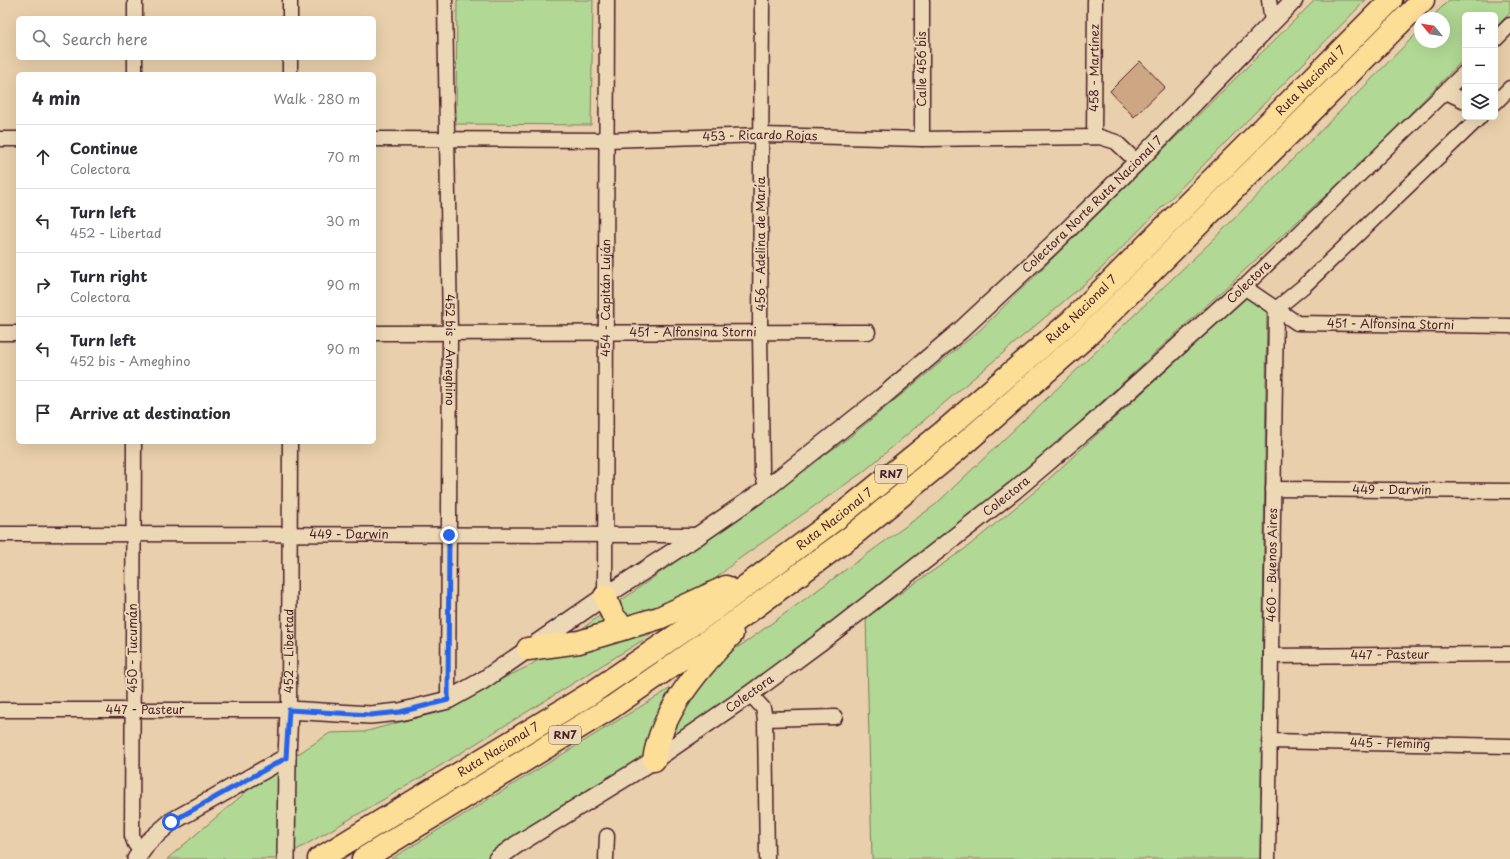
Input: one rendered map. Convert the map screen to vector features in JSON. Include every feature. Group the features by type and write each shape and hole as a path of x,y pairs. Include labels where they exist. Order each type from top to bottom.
{"highway":[{"name":"Ruta Nacional 7","path":"319,859 593,692 715,609 836,519 942,433 1071,321 1391,0"},
{"name":"Ruta Nacional 7","path":"363,859 612,707 860,530 957,450 1086,337 1423,0"},
{"path":"528,649 579,642 659,618 692,604 794,550"},
{"path":"605,596 611,615 616,621 626,628"},
{"path":"654,760 660,736 677,702 719,648 761,602"}],"street":[{"path":"135,0 135,16"},
{"path":"290,0 290,16"},
{"name":"452 bis - Ameghino","path":"445,0 450,333 448,700"},
{"name":"454 - Capitán Luján","path":"605,596 607,0"},
{"name":"456 - Adelina de María","path":"762,0 760,333 762,473 767,488"},
{"name":"Calle 456 bis","path":"922,0 922,139"},
{"name":"458 - Martínez","path":"1094,137 1095,0"},
{"path":"1269,0 1272,22"},
{"name":"Colectora Norte Ruta Nacional 7","path":"767,488 880,398 960,331 1052,245 1137,162 1294,0"},
{"path":"1498,37 1510,25"},
{"path":"135,60 135,72"},
{"path":"290,60 290,72"},
{"name":"Colectora","path":"497,859 516,845 654,760 750,694 819,643 1015,490 1088,428 1244,287 1378,155 1462,75"},
{"path":"1498,100 1510,88"},
{"path":"1446,92 1462,100"},
{"path":"1244,287 1276,309 1305,285 1477,120"},
{"name":"453 - Ricardo Rojas","path":"376,139 607,140 762,135 922,139 1094,137 1108,138 1116,142 1137,162"},
{"path":"0,139 16,139"},
{"name":"451 - Alfonsina Storni","path":"1276,309 1297,323 1510,326"},
{"name":"460 - Buenos Aires","path":"1268,859 1276,309"},
{"name":"451 - Alfonsina Storni","path":"376,333 868,332"},
{"path":"0,333 16,333"},
{"name":"450 - Tucumán","path":"134,444 132,836 139,855"},
{"name":"452 - Libertad","path":"286,859 286,758 289,710 290,444"},
{"path":"289,710 370,715 400,712 448,700 482,681 605,596 767,488"},
{"name":"449 - Darwin","path":"1273,489 1510,491"},
{"name":"449 - Darwin","path":"0,534 698,535"},
{"name":"447 - Pasteur","path":"1271,656 1510,654"},
{"path":"750,694 762,708 765,719 767,859"},
{"name":"447 - Pasteur","path":"0,710 289,710"},
{"path":"765,719 835,717"},
{"name":"445 - Fleming","path":"1269,740 1510,746"},
{"path":"139,855 154,836 171,822 286,758"},
{"path":"606,859 607,836"}],"green space":[{"path":"457,0 593,0 591,125 456,124"},
{"path":"1315,0 1366,0 1096,274 863,472 736,561 643,640 422,777 281,859 167,859 266,775 330,733 364,732 429,714 531,665 851,436 980,330"},
{"path":"1449,0 1510,0 1510,13 1498,25 1498,12 1462,12 1462,61 1364,160 1014,483 722,706 490,859 391,859 743,644 935,505 1215,238 1414,36 1414,48 1450,48 1450,12 1437,12"},
{"path":"1249,294 1267,305 1260,859 872,859 866,617 966,548 1039,488"}],"building":[{"path":"1140,61 1165,87 1134,117 1110,91"}],"route":[{"path":"171,822 286,758 289,710 370,715 400,712 425,707 448,700 449,535"}]}
